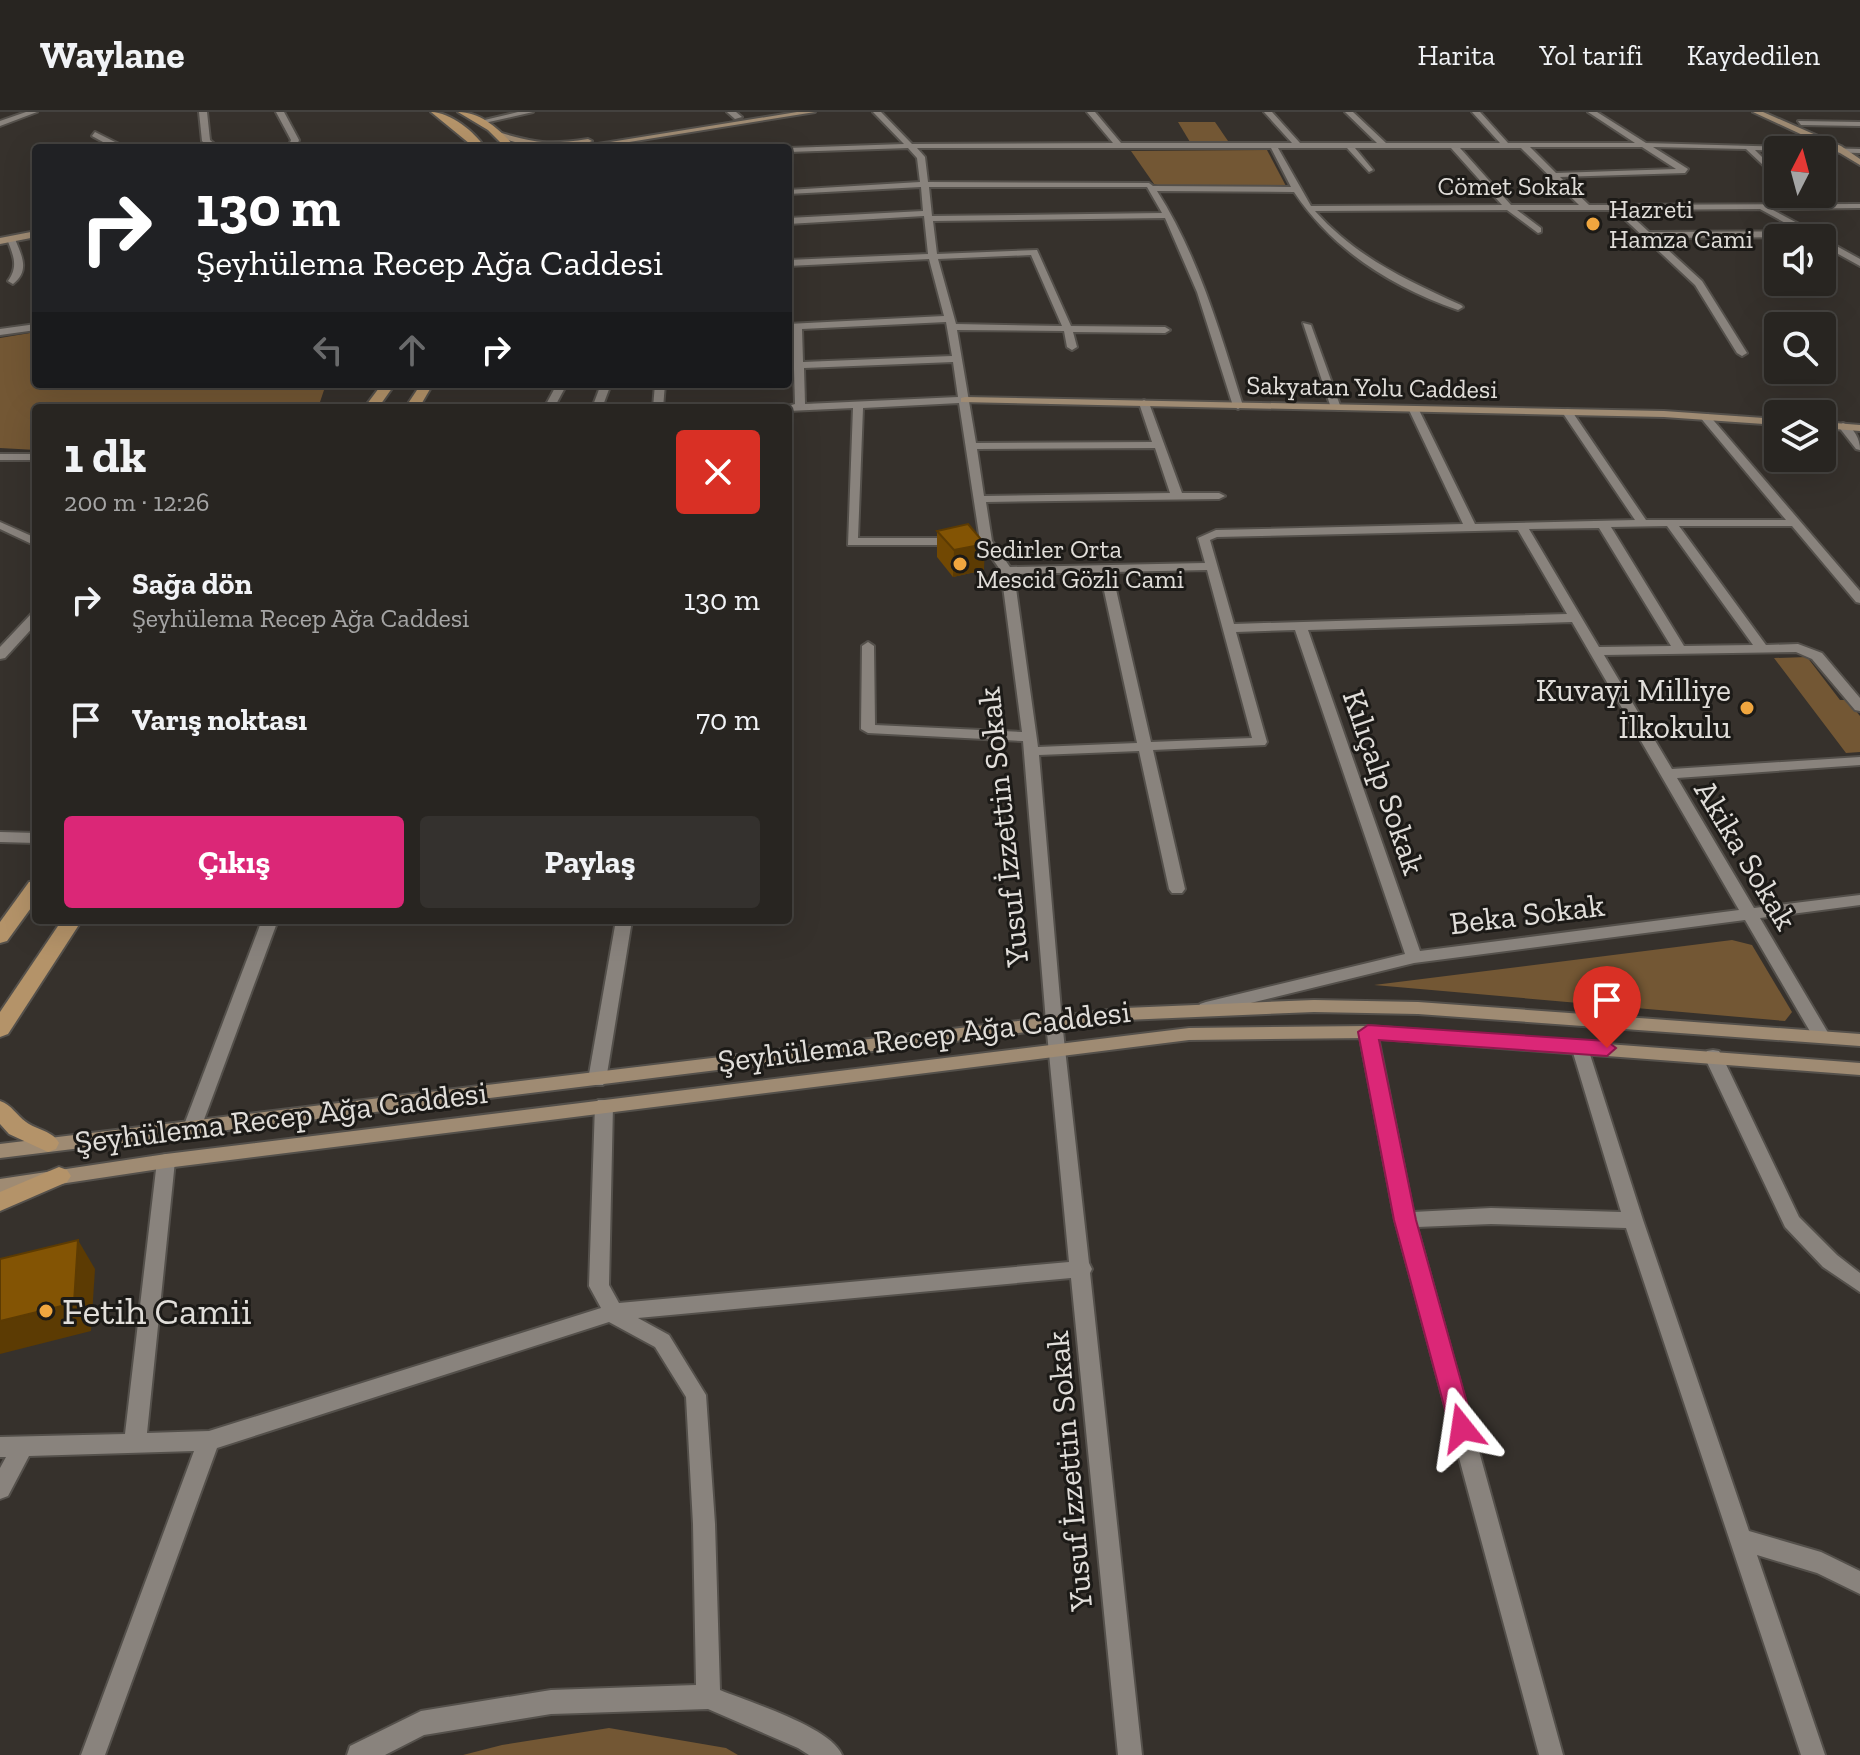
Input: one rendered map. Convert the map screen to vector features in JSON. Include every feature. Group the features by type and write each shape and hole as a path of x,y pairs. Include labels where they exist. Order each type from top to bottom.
{"main road":[{"path":"436,112 478,144"},
{"path":"463,112 498,134 507,144"},
{"path":"0,936 32,892"},
{"path":"0,1029 69,924"},
{"path":"0,1110 17,1128 48,1143"},
{"path":"0,1202 59,1176"}],"street":[{"path":"0,124 33,112"},
{"path":"204,112 206,141 210,144"},
{"path":"280,112 295,140 294,144"},
{"path":"480,122 529,112"},
{"path":"567,144 734,115 775,112"},
{"path":"617,144 811,112"},
{"name":"Yusuf İzzettin Sokak","path":"877,112 921,157 926,216 965,400 986,541 1007,571 1031,744 1054,1022 1130,1755"},
{"path":"1091,112 1118,145"},
{"path":"1268,112 1299,147"},
{"path":"1349,112 1386,147"},
{"path":"1476,112 1508,147"},
{"path":"1554,175 1685,171 1592,112"},
{"path":"1757,112 1838,148 1860,163"},
{"path":"1773,112 1860,151"},
{"path":"1801,123 1860,124"},
{"path":"95,134 113,144"},
{"path":"498,134 527,144"},
{"path":"792,150 912,146 1641,145 1860,151"},
{"path":"1454,146 1509,208 1538,230"},
{"path":"1524,146 1587,208"},
{"path":"1747,146 1764,163"},
{"path":"1274,147 1307,209 1340,245 1374,269 1458,307"},
{"path":"1350,147 1369,170"},
{"path":"792,192 923,185 1133,185 1151,188 1296,190"},
{"path":"1151,188 1169,215 1214,330 1238,406"},
{"name":"Cömet Sokak","path":"1836,206 1860,206"},
{"path":"1760,207 1791,224"},
{"name":"Cömet Sokak","path":"1307,209 1764,207"},
{"path":"1618,208 1699,283 1742,353"},
{"path":"792,221 926,216 1169,215"},
{"path":"0,234 32,229"},
{"path":"13,281 21,265 5,240 32,235"},
{"path":"1649,235 1764,237"},
{"path":"1836,249 1860,263"},
{"path":"792,263 1034,252 1068,329 1072,347"},
{"path":"800,407 793,366 792,327 950,323 1165,330"},
{"path":"1306,325 1336,408"},
{"path":"0,332 32,328"},
{"path":"793,366 957,359"},
{"path":"792,408 965,400"},
{"name":"Sakyatan Yolu Caddesi","path":"965,400 1567,412 1764,421"},
{"path":"1144,403 1177,496"},
{"path":"858,406 852,542 986,541"},
{"path":"1414,410 1470,526"},
{"path":"1567,412 1643,523"},
{"path":"1704,416 1860,599"},
{"path":"1836,426 1860,428"},
{"path":"1843,426 1860,447"},
{"path":"971,446 1159,445"},
{"path":"0,457 32,457"},
{"path":"979,499 1219,496"},
{"path":"1602,523 1679,649"},
{"path":"1670,523 1762,648"},
{"path":"868,646 868,729 1031,744 1145,747 1260,742 1204,538 1216,534 1470,526 1797,523"},
{"path":"0,525 32,540"},
{"name":"Akika Sokak","path":"1521,525 1821,1036"},
{"path":"1007,571 1211,566"},
{"path":"1105,569 1177,889"},
{"path":"1229,628 1576,618"},
{"path":"0,655 32,620"},
{"name":"Kılıçalp Sokak","path":"1300,626 1414,957"},
{"path":"1595,651 1798,648 1817,656 1860,707"},
{"path":"1665,774 1860,761"},
{"path":"0,837 32,838"},
{"name":"Beka Sokak","path":"1206,1008 1414,957 1860,900"},
{"path":"193,1125 268,924"},
{"path":"597,1080 623,924"},
{"name":"Şeyhülema Recep Ağa Caddesi","path":"0,1151 1054,1022 1206,1008 1418,1008 1860,1040"},
{"path":"1368,1032 1405,1220 1551,1755"},
{"name":"Şeyhülema Recep Ağa Caddesi","path":"0,1186 166,1161 604,1105 1189,1034 1368,1032 1860,1069"},
{"path":"1580,1046 1633,1220 1813,1755"},
{"path":"1713,1056 1792,1222 1830,1261 1860,1284"},
{"path":"604,1105 599,1286 614,1312 662,1341 696,1395 704,1524 708,1697"},
{"path":"135,1442 166,1161"},
{"path":"1405,1220 1491,1216 1633,1220"},
{"path":"0,1447 209,1441 614,1312 1082,1269"},
{"path":"93,1755 209,1441"},
{"path":"0,1489 23,1447"},
{"path":"1740,1539 1821,1563 1860,1583"},
{"path":"359,1755 421,1723 436,1720 551,1702 708,1697 807,1739 830,1755"}],"shaded area":[{"path":"1178,122 1215,122 1228,141 1190,142"},
{"path":"1267,150 1287,188 1165,187 1154,184 1131,151"},
{"path":"32,333 32,388 325,388 319,404 32,404 32,450 0,448 0,338"},
{"path":"1807,657 1840,700 1847,700 1860,716 1860,752 1846,753 1774,658"},
{"path":"1732,940 1752,945 1792,1012 1785,1021 1374,985"},
{"path":"609,1728 726,1748 738,1755 463,1755 502,1745"}],"building":[{"path":"968,524 985,544 954,550 937,531"},
{"path":"78,1240 74,1303 0,1321 0,1259"}],"place":[{"name":"Hazreti Hamza Cami","path":"1593,224"},
{"name":"Sedirler Orta Mescid Gözli Cami","path":"960,564"},
{"name":"Kuvayi Milliye İlkokulu","path":"1747,708"},
{"name":"Fetih Camii","path":"46,1311"}],"route":[{"path":"1462,1428 1405,1220 1368,1032 1607,1048"}]}
